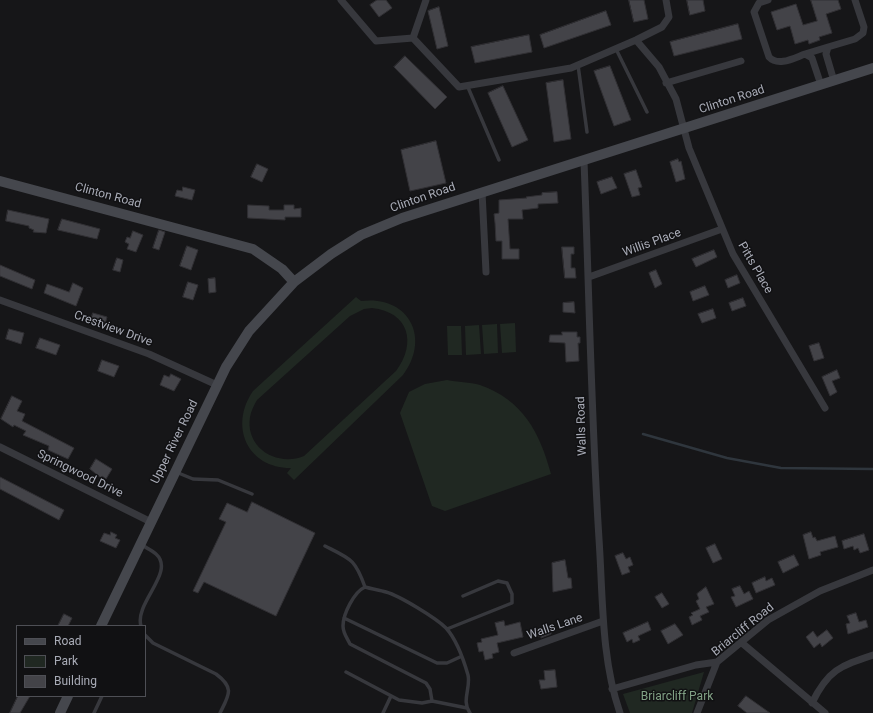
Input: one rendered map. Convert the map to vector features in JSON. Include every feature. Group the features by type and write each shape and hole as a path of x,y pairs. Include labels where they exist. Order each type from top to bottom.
{"street":[{"path":"341,0 376,41 413,38"},
{"path":"413,38 426,0"},
{"path":"413,38 459,87 571,68 662,27 669,17 666,0"},
{"path":"768,0 759,3 754,12 769,58 772,61 778,62 855,39 863,33 864,27 856,0"},
{"name":"Pitts Place","path":"636,40 659,67 666,83 676,99 683,130 732,254 825,408"},
{"path":"828,47 826,54 834,81"},
{"path":"805,54 812,58 821,85"},
{"path":"666,83 741,61"},
{"name":"Clinton Road","path":"0,182 253,249 282,269 294,282 331,254 361,235 402,218 683,130 873,68"},
{"name":"Walls Road","path":"584,161 595,470 603,621 612,689 620,713"},
{"path":"482,192 486,272"},
{"name":"Willis Place","path":"589,277 722,229"},
{"name":"Upper River Road","path":"101,625 226,367 249,331 294,282"},
{"name":"Crestview Drive","path":"0,300 149,354 217,385"},
{"name":"Springwood Drive","path":"0,447 151,522"},
{"name":"Briarcliff Road","path":"697,713 702,697 718,662 768,620 802,600 873,570"},
{"name":"Walls Lane","path":"514,653 603,621"},
{"path":"742,643 825,713"},
{"path":"812,703 821,686 836,670 845,664 873,655"},
{"path":"612,689 696,665 718,662"},
{"path":"60,713 68,697"}],"lane":[{"path":"616,49 647,112"},
{"path":"578,65 586,132"},
{"path":"467,85 499,160"},
{"path":"175,472 194,479 218,480 252,494"},
{"path":"140,544 156,554 162,563 162,570 145,605 140,625"},
{"path":"325,546 350,559 356,565 365,587"},
{"path":"447,629 512,603 512,594 506,583 498,580 463,596"},
{"path":"365,587 356,595 344,618 344,633 350,644 426,683 430,689 432,701"},
{"path":"365,587 387,592 437,620 447,629 468,676 466,694 467,708 470,713"},
{"path":"344,618 436,663 447,663 460,656"},
{"path":"146,636 153,643 226,681 229,687 228,696 220,713"},
{"path":"346,672 399,700 422,703 432,701 467,708"},
{"path":"383,713 391,696"},
{"path":"94,713 102,697"}],"green space":[{"path":"356,297 361,301 378,301 392,305 403,312 410,322 415,334 415,347 411,361 403,375 294,480 287,473 291,468 276,466 263,461 253,453 246,443 243,431 243,418 246,404 253,391","holes":["372,308 385,311 401,322 406,330 406,350 403,360 396,371 304,456 294,459 283,459 274,457 258,446 253,438 250,428 250,415 257,400 350,316 364,309"]},
{"path":"515,323 516,352 502,353 500,324"},
{"path":"497,324 498,353 484,354 482,325"},
{"path":"479,325 481,354 466,355 465,326"},
{"path":"447,326 461,326 462,355 448,355"},
{"path":"447,380 480,385 495,391 508,399 528,420 535,432 547,459 551,474 445,511 432,506 400,413 409,392 425,384"},
{"name":"Briarcliff Park","path":"704,672 692,713 630,713 623,694"}],"building":[{"path":"377,0 386,0 392,8 379,17 370,5"},
{"path":"629,0 644,0 648,19 634,22"},
{"path":"687,0 703,0 705,11 690,15"},
{"path":"811,0 838,0 841,9 826,14 832,33 819,37 820,40 809,44 808,40 795,44 790,26 777,30 771,12 796,4 803,25 817,21"},
{"path":"439,7 448,46 437,49 428,11"},
{"path":"606,11 611,25 544,48 540,35"},
{"path":"738,24 742,39 674,56 670,42"},
{"path":"529,35 532,52 475,63 471,47"},
{"path":"405,56 447,97 435,109 394,67"},
{"path":"610,66 631,120 614,126 594,71"},
{"path":"563,80 571,139 554,142 546,83"},
{"path":"503,86 528,140 512,147 488,93"},
{"path":"436,141 446,183 410,191 401,150"},
{"path":"678,159 679,162 681,161 685,179 676,182 670,162"},
{"path":"257,164 268,169 262,182 251,177"},
{"path":"636,170 642,187 638,188 640,195 632,197 624,174"},
{"path":"612,177 617,188 601,194 597,182"},
{"path":"183,187 195,190 192,200 175,196 177,190 182,191"},
{"path":"557,192 558,203 538,204 538,208 522,210 523,219 508,219 510,249 519,249 519,259 502,259 502,241 496,241 494,214 499,213 499,200 527,198 526,197 542,195 542,193"},
{"path":"248,205 269,206 269,210 284,210 284,205 294,205 294,209 301,208 301,217 285,217 285,220 248,218"},
{"path":"8,210 49,219 46,233 33,232 34,230 29,228 29,226 6,221"},
{"path":"62,219 100,229 97,239 58,230"},
{"path":"159,230 165,232 159,250 153,248"},
{"path":"133,231 143,235 136,252 127,249 129,244 125,242 127,237 130,238"},
{"path":"187,246 198,250 191,270 180,266"},
{"path":"562,247 574,247 574,254 571,254 571,268 575,268 576,278 565,278"},
{"path":"714,250 717,257 696,267 692,259"},
{"path":"117,258 123,260 120,272 113,270"},
{"path":"0,265 35,280 32,289 0,276"},
{"path":"656,270 662,284 655,288 649,273"},
{"path":"737,275 740,283 728,288 725,280"},
{"path":"215,278 216,292 209,293 208,279"},
{"path":"188,282 198,285 193,300 183,297"},
{"path":"73,283 83,288 76,306 44,293 47,284 69,292"},
{"path":"705,286 709,295 693,301 690,292"},
{"path":"743,298 746,306 732,311 729,303"},
{"path":"574,302 575,313 563,312 563,303"},
{"path":"713,309 716,318 702,323 698,314"},
{"path":"93,313 107,317 105,324 91,320"},
{"path":"9,329 24,333 21,344 6,339"},
{"path":"562,332 577,332 577,337 580,337 580,343 578,343 579,361 566,362 565,343 549,342 550,335 562,335"},
{"path":"40,338 60,345 56,355 36,348"},
{"path":"819,343 824,358 814,361 809,346"},
{"path":"102,360 119,366 114,377 98,371"},
{"path":"837,370 840,378 832,381 837,392 830,396 822,377"},
{"path":"171,374 181,379 174,391 160,385 164,375 169,377"},
{"path":"12,396 22,401 17,411 25,414 22,421 74,448 68,459 48,450 49,446 23,435 26,431 14,425 13,427 1,419"},
{"path":"96,459 112,469 106,479 102,476 101,478 90,469"},
{"path":"0,477 64,510 59,520 0,489"},
{"path":"252,502 315,533 276,616 204,582 198,593 193,591 226,522 219,519 227,503 247,512"},
{"path":"111,532 117,535 115,538 120,540 116,548 100,541 104,533 110,535"},
{"path":"811,532 813,538 815,537 817,541 835,536 838,547 820,552 821,555 809,559 803,535"},
{"path":"864,534 869,550 860,553 858,548 854,550 853,546 844,549 842,541"},
{"path":"715,544 722,559 713,563 706,548"},
{"path":"623,553 626,559 630,557 633,565 628,567 630,572 622,575 615,556"},
{"path":"794,555 799,565 783,573 778,562"},
{"path":"565,560 568,578 571,578 572,588 553,592 552,563"},
{"path":"765,577 766,581 772,578 775,585 756,593 752,583"},
{"path":"740,586 744,594 749,591 753,599 736,607 731,597 735,596 732,589"},
{"path":"706,587 714,604 706,607 709,612 700,616 702,620 692,625 689,617 693,615 691,613 700,609 696,601 699,599 697,594"},
{"path":"662,593 669,604 662,608 655,597"},
{"path":"856,613 859,622 866,620 868,627 848,634 846,624 850,623 847,616"},
{"path":"64,614 72,618 68,625 58,625"},
{"path":"504,621 505,626 520,622 523,637 497,643 499,652 492,654 493,658 485,660 483,651 479,652 477,643 482,642 481,639 498,635 495,623"},
{"path":"648,622 651,630 638,636 640,640 633,643 632,639 627,642 623,633"},
{"path":"675,624 683,635 668,644 661,631"},
{"path":"551,628 551,634 541,638 541,636 535,636 535,629"},
{"path":"827,630 833,638 822,647 820,643 814,648 806,637 813,631 817,637"},
{"path":"555,670 557,687 541,689 539,680 545,680 544,671"},
{"path":"746,696 770,713 747,713 738,706"},
{"path":"18,697 29,697 20,713 10,713"}],"waterway":[{"path":"643,434 727,458 781,468 873,469"}]}
